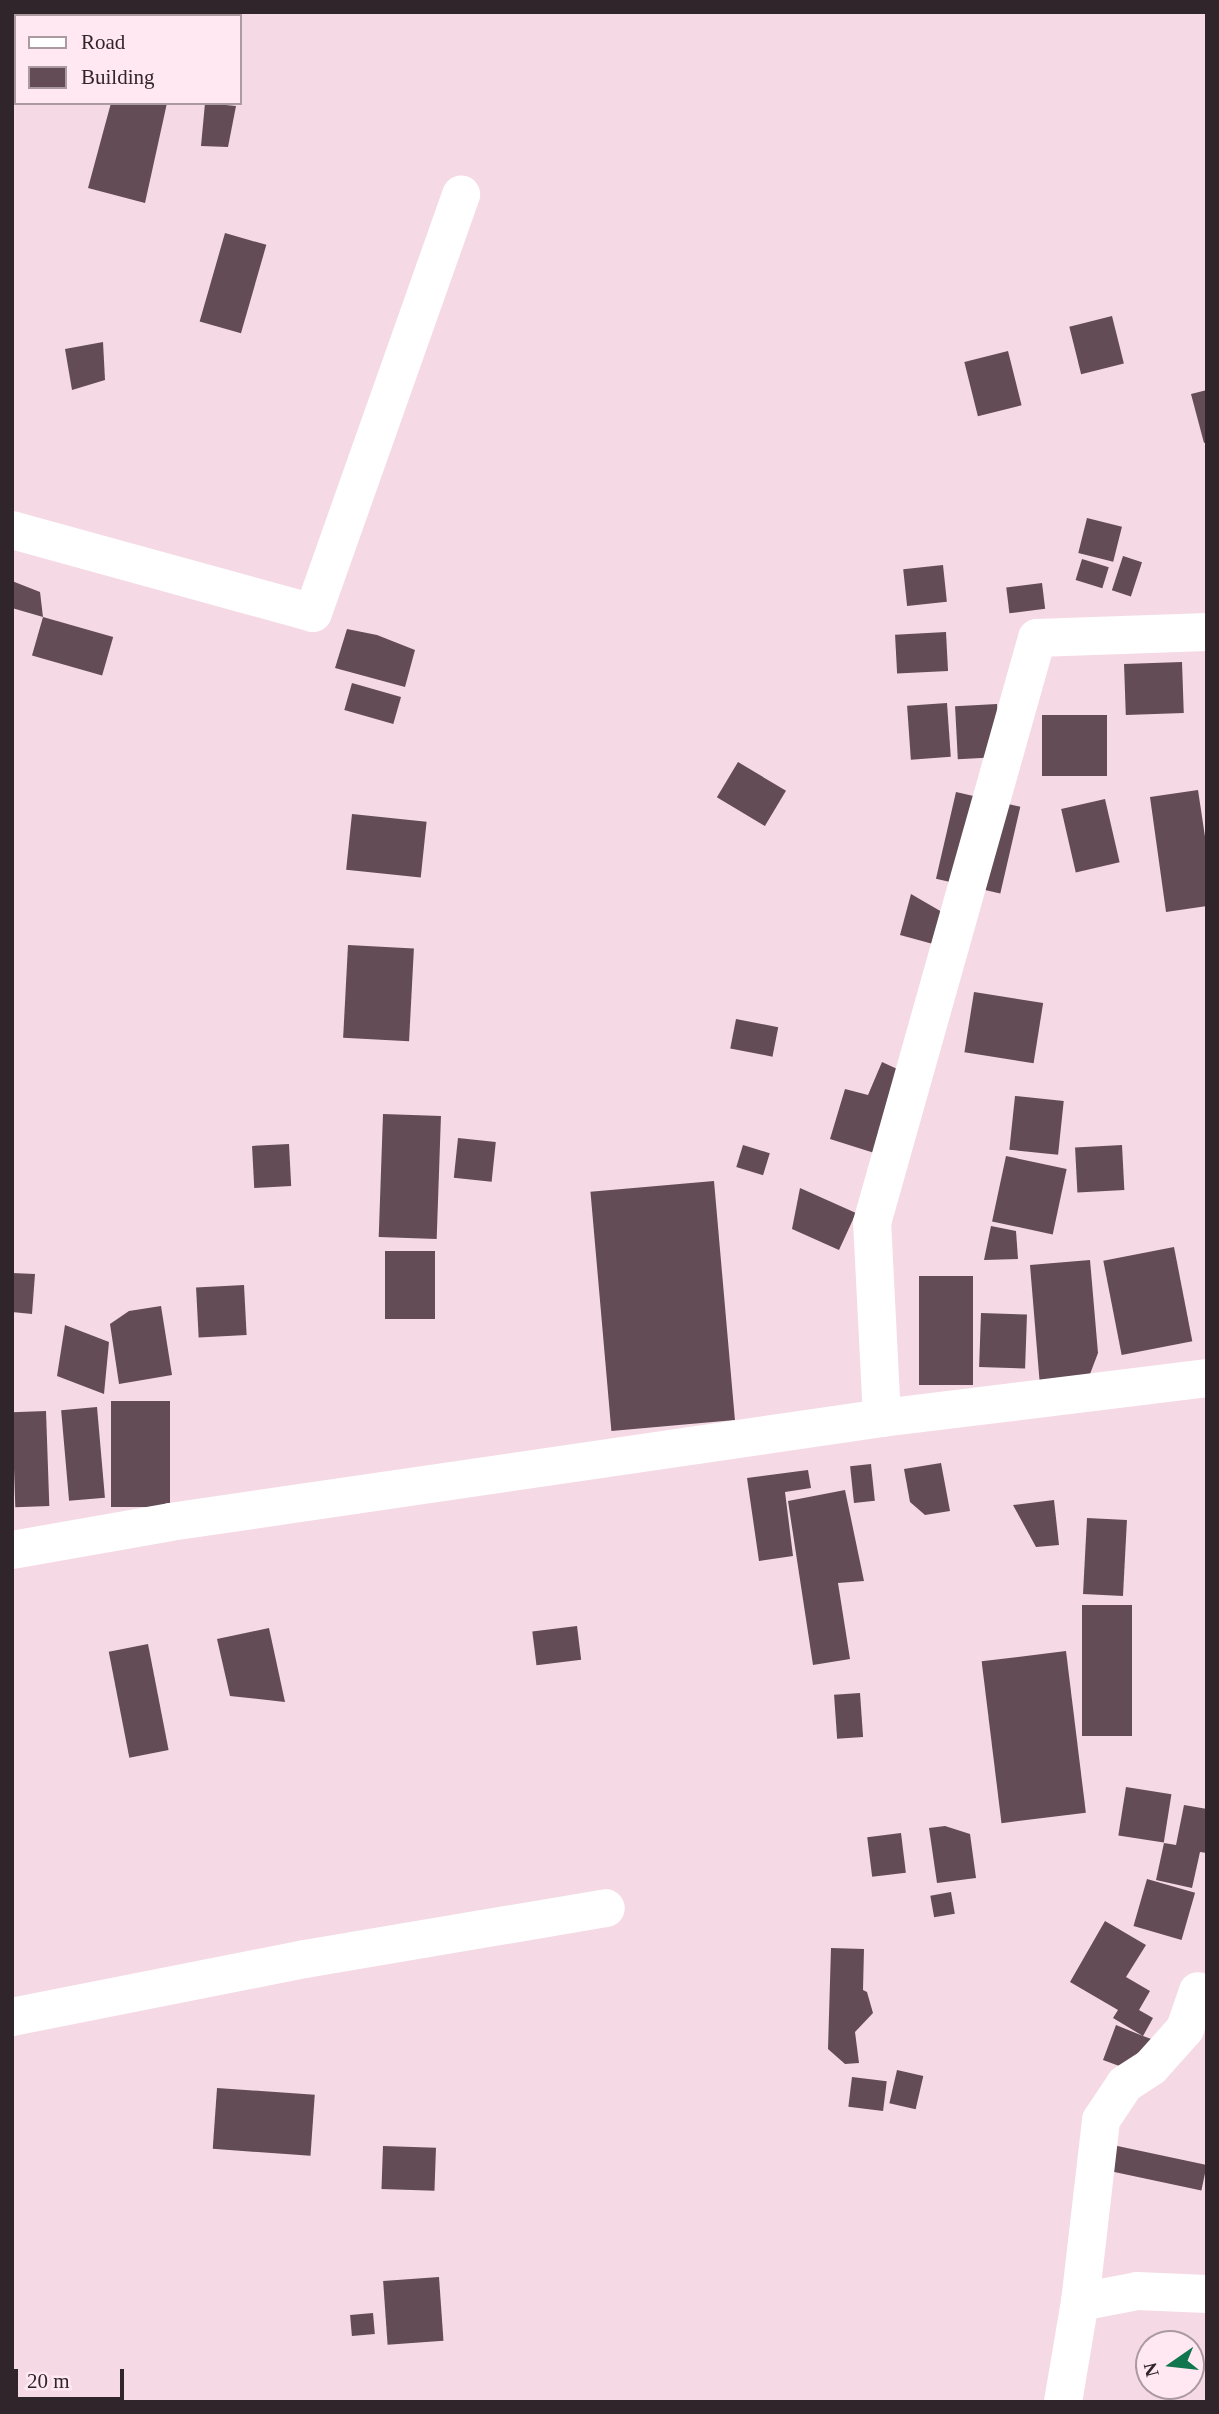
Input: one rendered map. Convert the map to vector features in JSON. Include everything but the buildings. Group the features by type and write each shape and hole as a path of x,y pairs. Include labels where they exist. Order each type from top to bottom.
{"street":[{"path":"12,530 313,612 461,194"},
{"path":"882,1419 872,1223 1037,638 1207,632"},
{"path":"12,1549 170,1522 882,1419 1207,1378"},
{"path":"12,2017 305,1959 606,1908"},
{"path":"1063,2402 1080,2302 1101,2120 1125,2084 1151,2067 1185,2029 1198,1992"},
{"path":"1080,2302 1137,2291 1207,2294"}]}
